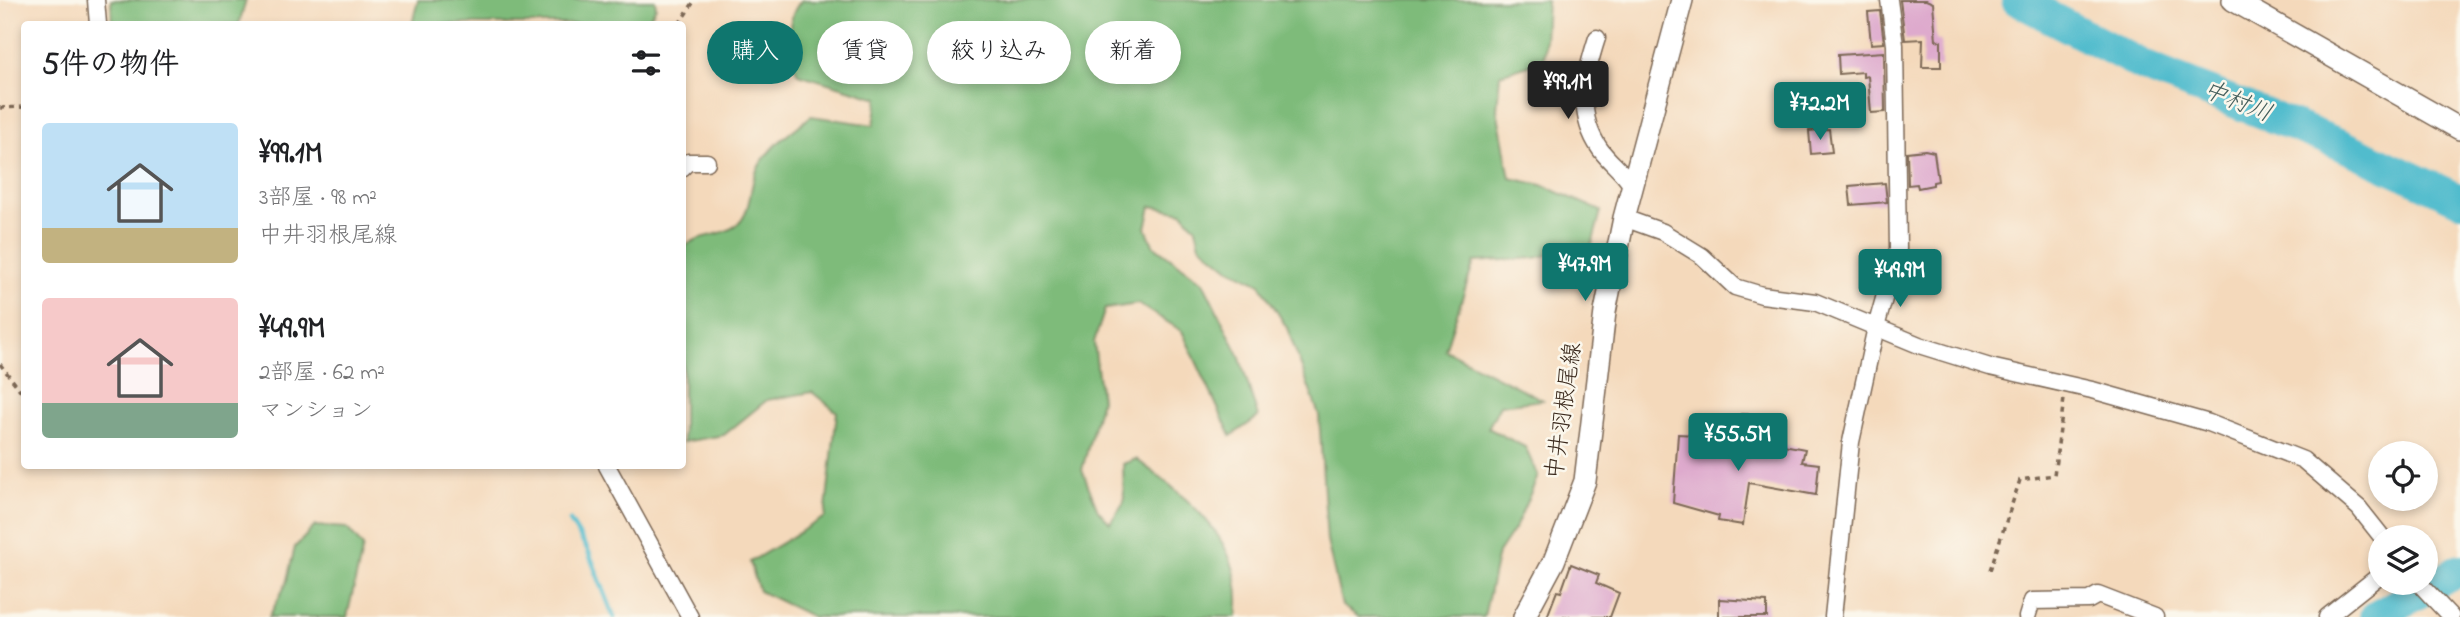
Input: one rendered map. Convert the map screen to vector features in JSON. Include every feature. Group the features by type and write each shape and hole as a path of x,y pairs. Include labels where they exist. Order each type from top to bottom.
{"main road":[{"name":"中井羽根尾線","path":"1524,617 1554,561 1585,481 1605,312 1624,218 1682,0"},
{"path":"2234,0 2460,130"}],"street":[{"path":"96,0 99,21"},
{"path":"1833,617 1851,442 1876,327 1898,249 1895,45 1889,0"},
{"path":"1597,38 1584,78 1585,113 1600,148 1624,173 1632,186"},
{"path":"686,164 707,162"},
{"path":"1624,218 1662,232 1702,256 1735,287 1762,295 1815,302 1919,345 1990,368 2066,383 2209,423 2303,460 2359,508 2372,525"},
{"path":"609,469 690,617"},
{"path":"2327,617 2368,585"},
{"path":"2027,617 2032,601 2089,600 2098,595 2155,617"},
{"path":"2432,595 2456,616"}],"path":[{"path":"681,21 695,0"},
{"path":"0,108 21,107"},
{"path":"0,364 21,391"},
{"path":"1990,570 2020,480 2054,475 2066,383"}],"green space":[{"path":"111,0 246,0 240,21 112,21"},
{"path":"418,0 655,0 656,7 648,21 413,21"},
{"path":"802,0 1547,0 1544,60 1500,74 1497,109 1510,178 1542,185 1601,211 1592,245 1535,258 1474,262 1445,350 1543,400 1500,405 1488,428 1525,447 1538,476 1516,526 1498,553 1484,617 1359,617 1342,606 1327,541 1319,415 1287,328 1260,284 1228,268 1200,245 1196,228 1182,212 1151,206 1146,228 1153,245 1203,282 1239,355 1258,417 1231,436 1182,331 1138,304 1105,309 1094,342 1101,400 1082,470 1098,510 1110,523 1124,502 1123,464 1136,459 1194,507 1210,525 1233,566 1238,590 1237,617 813,617 759,591 750,562 825,517 837,412 812,392 767,400 724,435 686,441 686,246 695,240 726,231 740,222 748,206 755,175 765,157 811,116 874,125 878,98 831,84 913,84 913,21 817,21 817,80 803,76 803,21 791,21"},
{"path":"315,526 347,528 363,547 347,617 269,617 286,584 295,547"}],"building":[{"path":"1900,0 1926,0 1933,3 1936,40 1941,41 1941,67 1922,67 1923,39 1905,40"},
{"path":"1880,11 1884,43 1871,44 1868,12"},
{"path":"1884,52 1885,112 1871,113 1868,76 1863,77 1863,72 1839,74 1838,55"},
{"path":"1829,129 1832,152 1811,154 1809,131"},
{"path":"1907,152 1934,152 1938,181 1933,182 1933,185 1918,188 1917,184 1908,185"},
{"path":"1885,183 1887,202 1851,205 1849,186"},
{"path":"1741,414 1758,415 1755,439 1783,439 1783,445 1805,449 1802,462 1819,464 1816,495 1749,483 1743,525 1718,521 1719,516 1673,503 1678,434 1695,435 1694,451 1737,454"},
{"path":"1571,564 1599,575 1596,583 1619,593 1610,617 1547,617 1557,591 1561,592"},
{"path":"1719,599 1767,602 1767,617 1719,617"}],"waterway":[{"name":"中村川","path":"2017,0 2146,67 2342,145 2460,200"},
{"path":"570,521 587,548 614,617"},
{"name":"中村川","path":"2375,617 2460,570"}]}
